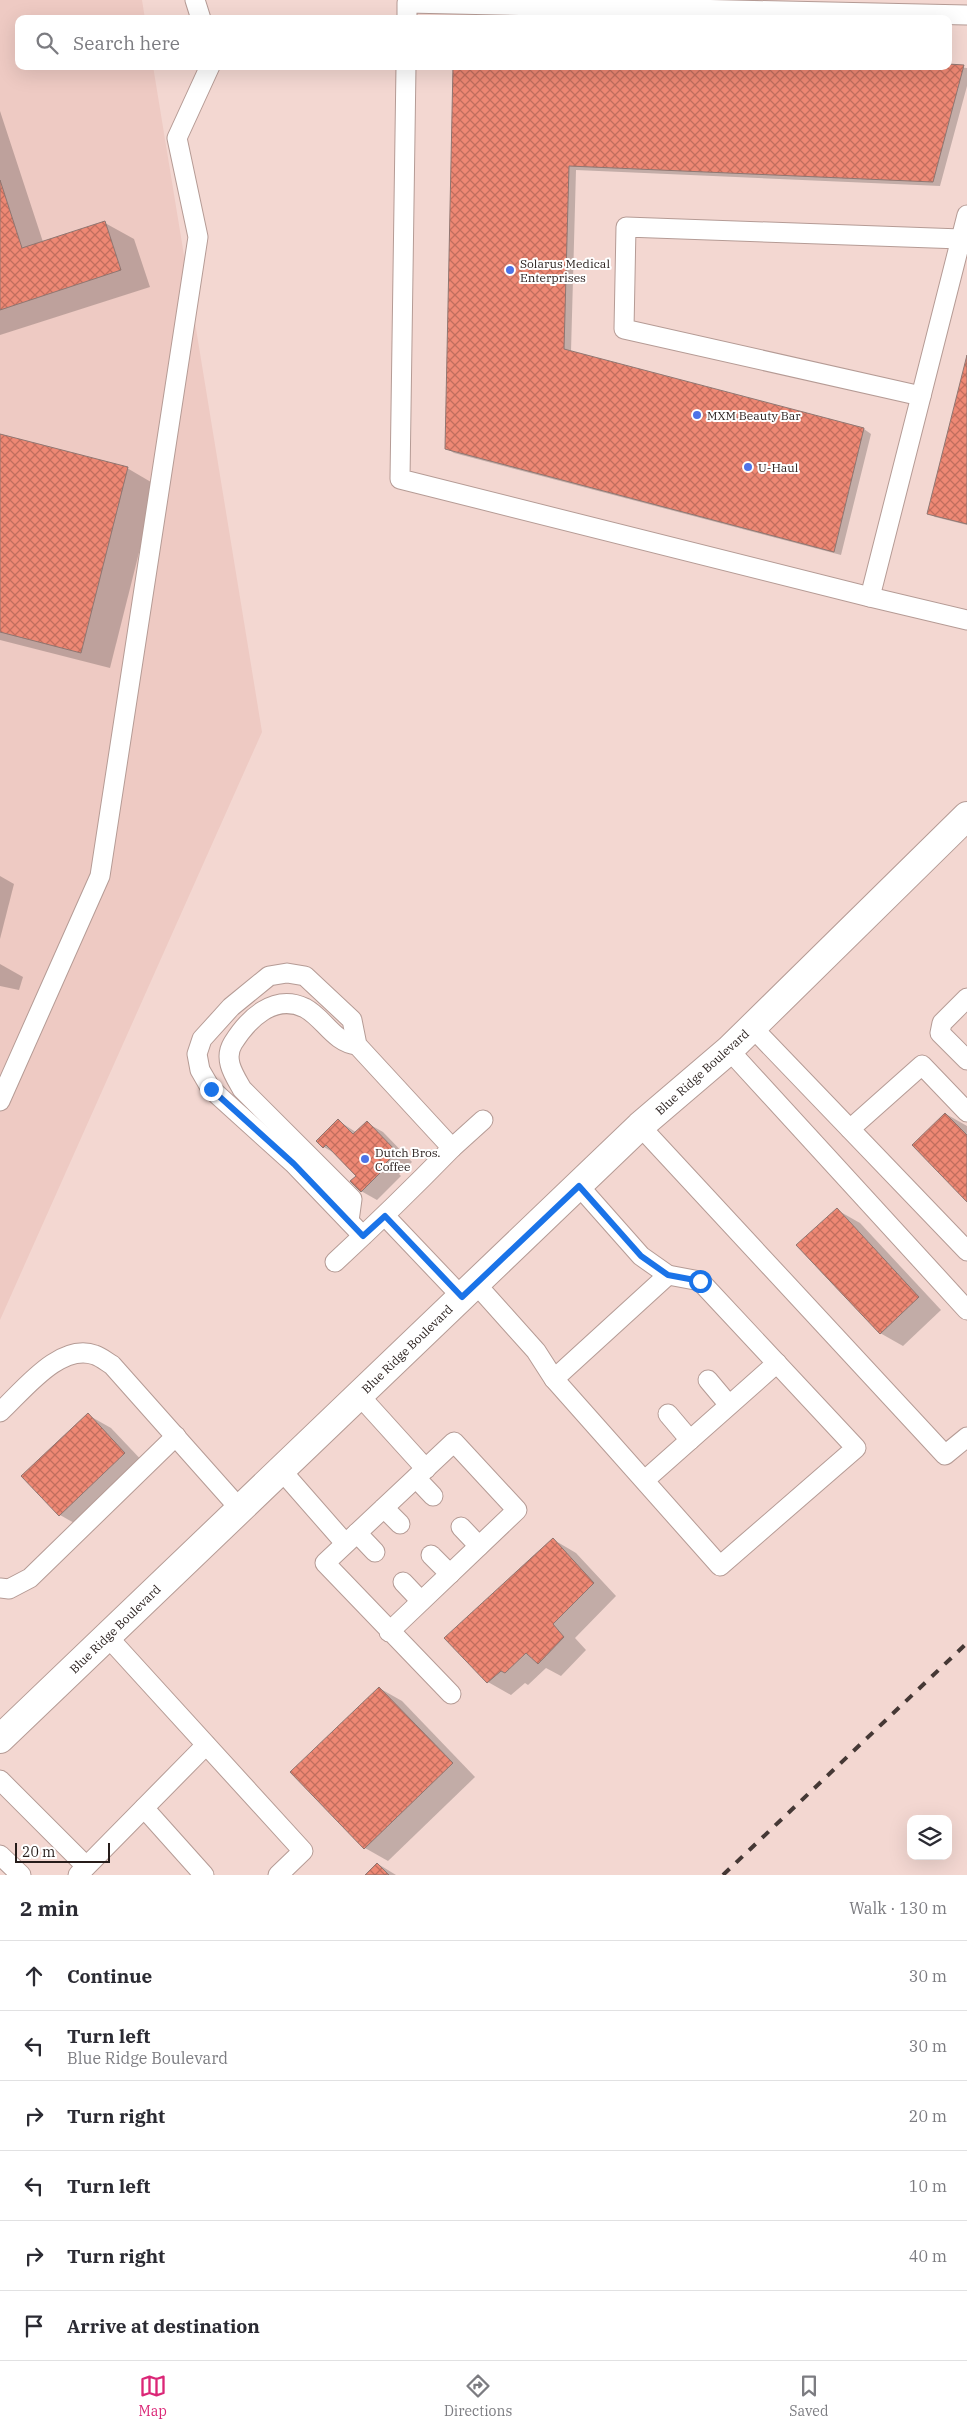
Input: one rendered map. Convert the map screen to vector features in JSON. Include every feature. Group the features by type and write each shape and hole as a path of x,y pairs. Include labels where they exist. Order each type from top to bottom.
{"main road":[{"name":"Blue Ridge Boulevard","path":"0,1739 640,1126 728,1050 967,816"}],"lane":[{"path":"195,0 200,15"},
{"path":"407,15 407,3 967,15"},
{"path":"0,1101 100,876 198,237 177,138 208,70"},
{"path":"406,70 400,479 967,620"},
{"path":"870,597 967,215"},
{"path":"921,396 624,329 626,227 961,239"},
{"path":"363,1236 294,1164 211,1089 200,1070 197,1054 202,1039 231,1007 268,976 287,973 305,976 352,1020 357,1045 452,1148"},
{"path":"967,998 942,1023 940,1033 967,1060"},
{"path":"349,1221 352,1199 242,1089 230,1069 230,1049 244,1025 268,1008 285,1003 305,1008 346,1044 357,1045"},
{"path":"752,1027 967,1251"},
{"path":"728,1050 967,1310"},
{"path":"850,1129 922,1064 967,1112"},
{"path":"335,1262 385,1216 482,1120"},
{"path":"640,1126 945,1455 967,1437"},
{"path":"385,1216 536,1351 554,1379 720,1566 856,1448 700,1281 668,1275 641,1256 579,1186"},
{"path":"554,1379 607,1344 647,1307 668,1275"},
{"path":"0,1412 58,1358 75,1353 94,1355 112,1365 240,1509"},
{"path":"645,1480 777,1363"},
{"path":"708,1380 729,1406"},
{"path":"360,1395 421,1474 433,1496"},
{"path":"668,1414 690,1440"},
{"path":"0,1588 9,1589 30,1578 176,1436"},
{"path":"389,1632 518,1510 454,1442 325,1562 389,1632 451,1694"},
{"path":"281,1470 351,1538 375,1552"},
{"path":"384,1508 400,1524"},
{"path":"461,1527 479,1546"},
{"path":"431,1555 450,1574"},
{"path":"403,1582 421,1601"},
{"path":"107,1636 303,1851 278,1875"},
{"path":"0,1780 82,1871 206,1745"},
{"path":"144,1808 204,1875"},
{"path":"0,1855 21,1875"}],"shaded area":[{"path":"0,0 142,0 144,15 15,15 15,70 154,70 262,732 0,1320"}],"building":[{"path":"952,64 964,65 933,182 569,166 564,349 864,428 834,552 445,449 453,70 952,70"},
{"path":"0,180 22,248 105,221 121,270 0,310"},
{"path":"967,355 967,524 927,514"},
{"path":"0,434 128,467 81,653 0,632"},
{"path":"945,1113 967,1135 967,1202 912,1145"},
{"name":"Dutch Bros. Coffee","path":"338,1119 353,1134 367,1121 397,1152 384,1165 386,1167 361,1192 350,1181 356,1176 326,1145 323,1148 316,1141"},
{"path":"837,1208 919,1297 880,1334 796,1245"},
{"path":"88,1413 125,1453 59,1516 21,1476"},
{"path":"553,1538 594,1583 553,1624 564,1637 538,1664 526,1653 505,1673 501,1671 487,1683 444,1638"},
{"path":"379,1687 453,1763 364,1849 290,1772"},
{"path":"377,1863 389,1875 365,1875"}],"railway":[{"path":"723,1875 967,1643"}],"place":[{"name":"Solarus Medical Enterprises","path":"510,270"},
{"name":"MXM Beauty Bar","path":"697,415"},
{"name":"U-Haul","path":"748,467"},
{"name":"Dutch Bros. Coffee","path":"365,1159"}],"route":[{"path":"211,1089 294,1164 363,1236 385,1216 462,1297 579,1186 641,1256 668,1275 700,1281"}]}
